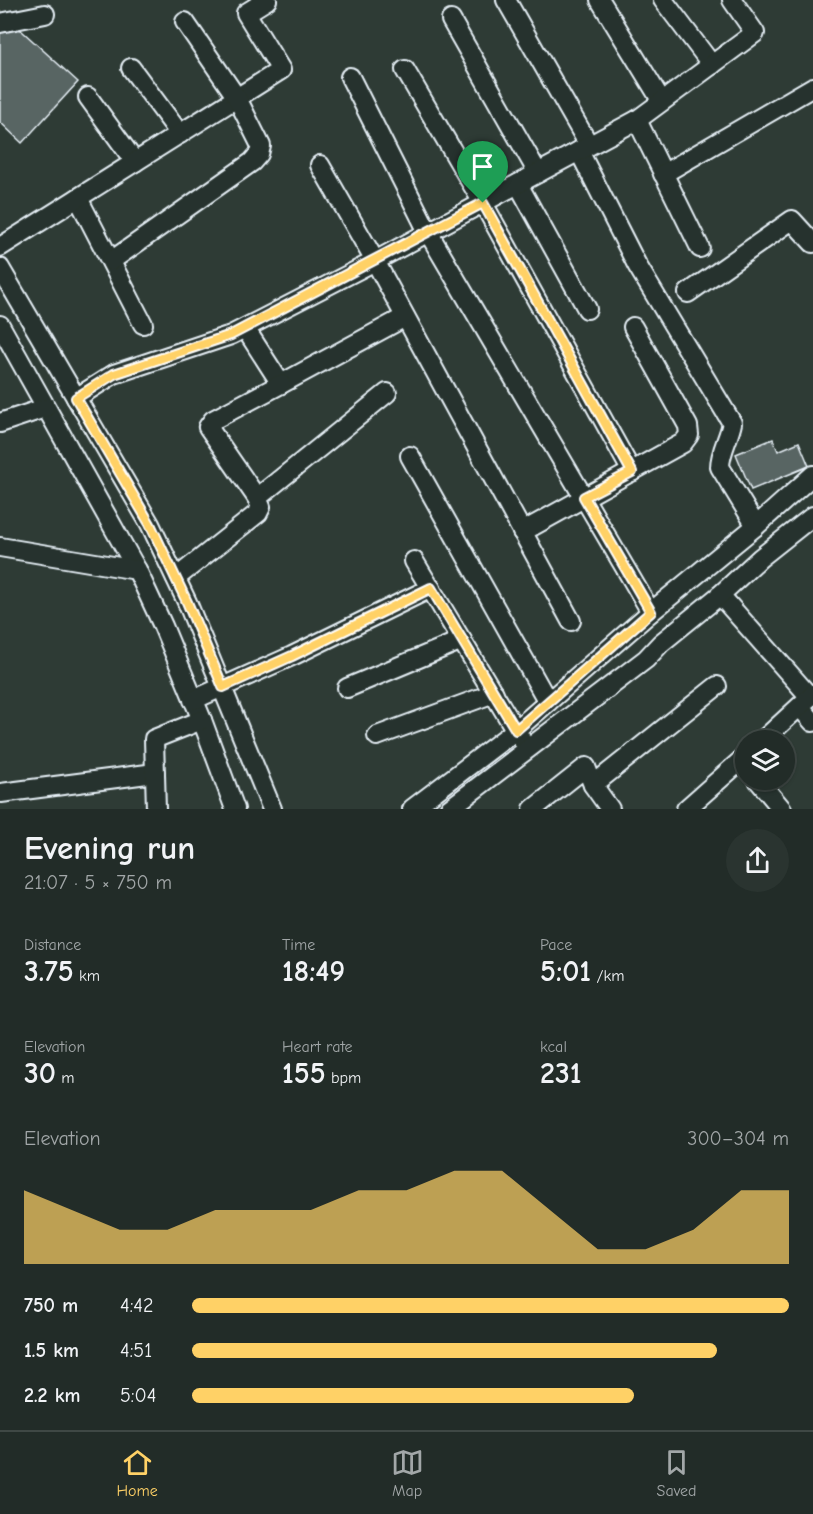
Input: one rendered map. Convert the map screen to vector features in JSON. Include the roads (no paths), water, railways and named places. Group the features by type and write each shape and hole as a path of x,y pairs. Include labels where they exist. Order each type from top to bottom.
{"street":[{"path":"0,247 281,70 246,13 267,0"},
{"path":"506,0 584,148 637,265 732,423 726,447 720,459 720,467 756,526"},
{"path":"600,0 661,100"},
{"path":"663,0 712,65"},
{"path":"76,398 114,374 231,335 375,261 637,120 661,100 755,33 732,0"},
{"path":"0,23 45,14"},
{"path":"451,20 538,173"},
{"path":"111,261 252,162 259,154 261,146 237,98 185,22"},
{"path":"131,68 180,134"},
{"path":"405,70 483,203 632,472"},
{"path":"350,77 428,232 651,612"},
{"path":"663,174 813,87"},
{"path":"88,97 135,162"},
{"path":"637,120 700,248"},
{"path":"320,165 375,261 571,621"},
{"path":"518,184 587,309"},
{"path":"78,198 143,324"},
{"path":"688,293 792,220 813,243"},
{"path":"0,268 150,524 223,687 272,809"},
{"path":"176,578 258,513 261,507 208,428 213,420 405,317"},
{"path":"0,325 137,570 202,720 235,809"},
{"path":"522,532 683,443 689,435 688,426 633,327"},
{"path":"245,328 281,384"},
{"path":"257,498 387,393"},
{"path":"0,423 45,408"},
{"path":"410,456 548,702"},
{"path":"412,809 516,730 813,475"},
{"path":"449,809 646,659 661,643 720,595 760,558 813,516"},
{"path":"0,547 137,570"},
{"path":"414,561 527,749"},
{"path":"193,700 292,656 431,588"},
{"path":"720,595 808,699 813,722"},
{"path":"347,688 462,640"},
{"path":"594,784 717,686"},
{"path":"377,736 494,693"},
{"path":"774,730 808,699"},
{"path":"156,809 154,739 202,720"},
{"path":"533,809 586,767 610,809"},
{"path":"698,805 735,769"},
{"path":"2,793 155,773"},
{"path":"766,790 782,809"}]}
